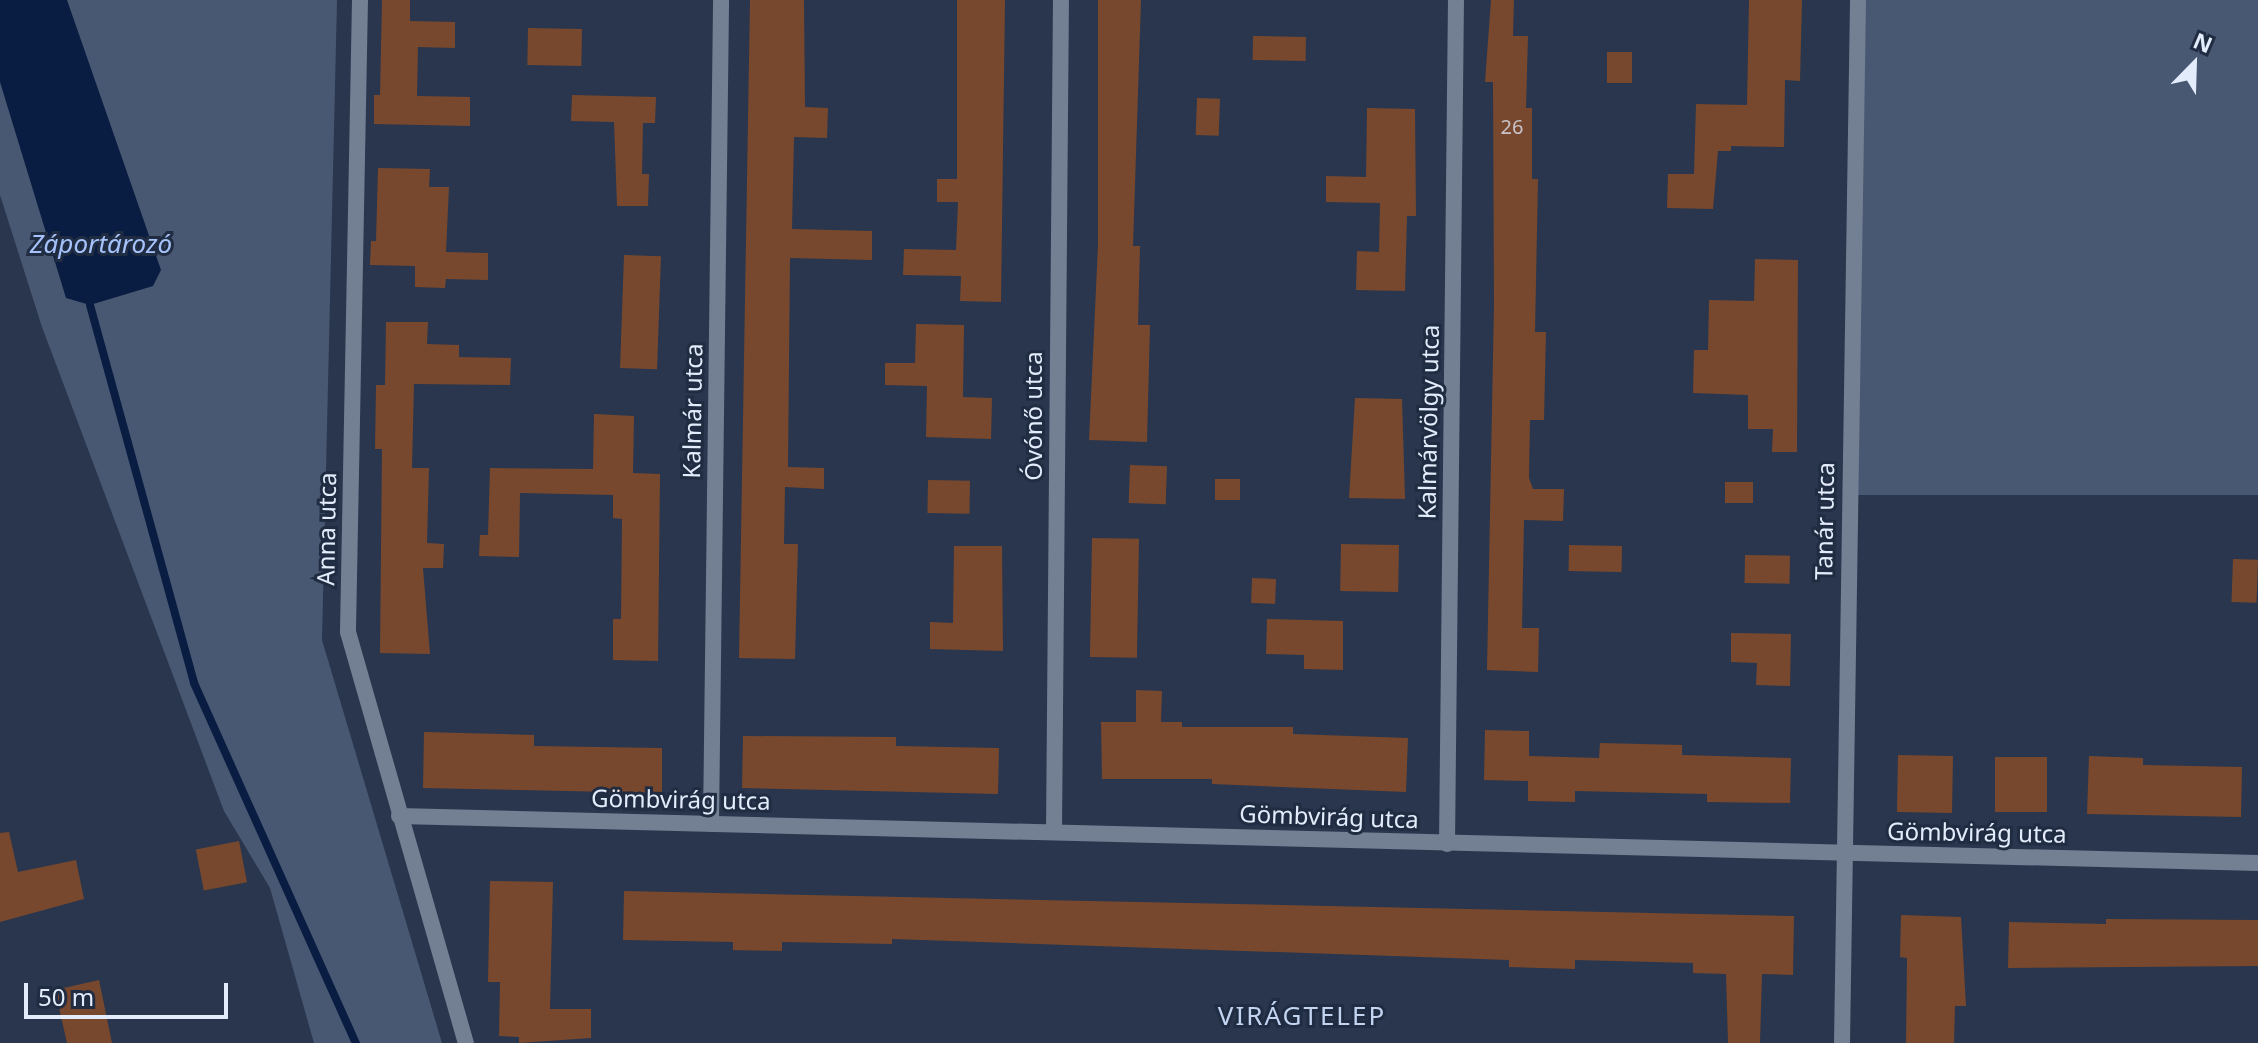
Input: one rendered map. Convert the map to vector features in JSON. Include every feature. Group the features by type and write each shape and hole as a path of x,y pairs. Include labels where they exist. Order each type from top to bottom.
{"street":[{"name":"Anna utca","path":"360,0 348,632 466,1043"},
{"name":"Kalmár utca","path":"711,824 721,0"},
{"name":"Óvónő utca","path":"1054,832 1061,0"},
{"name":"Kalmárvölgy utca","path":"1447,844 1456,0"},
{"name":"Tanár utca","path":"1842,1043 1842,852 1858,0"},
{"name":"Gömbvirág utca","path":"399,816 2258,863"}],"shaded area":[{"path":"0,0 337,0 322,640 442,1043 314,1043 270,888 224,811 42,327 0,195"},
{"path":"1858,0 2258,0 2258,495 1858,495"}],"water":[{"name":"Záportározó","path":"0,0 67,0 161,270 153,286 90,305 66,298 0,82"}],"building":[{"path":"382,0 410,0 410,21 455,22 455,48 418,47 417,96 470,97 470,126 374,124 374,95 380,95"},
{"path":"750,0 804,0 805,107 828,108 827,138 794,137 792,229 872,231 872,260 790,258 788,467 824,468 824,489 785,487 784,544 798,544 795,659 739,658"},
{"path":"957,0 1005,0 1001,302 960,301 961,276 903,275 904,249 956,250 958,202 937,202 937,179 957,179"},
{"path":"1098,0 1141,0 1133,246 1140,246 1138,325 1150,325 1147,442 1089,440 1098,245"},
{"path":"1491,0 1514,0 1513,36 1528,36 1526,108 1532,108 1532,179 1538,179 1535,332 1546,332 1544,420 1530,420 1529,478 1533,489 1564,489 1563,521 1524,520 1522,628 1539,628 1538,672 1487,670 1494,304 1493,82 1485,82"},
{"path":"1749,0 1802,0 1800,81 1785,80 1784,147 1731,146 1731,151 1718,151 1713,209 1667,208 1668,174 1694,174 1696,104 1747,105"},
{"path":"528,28 582,29 581,66 527,65"},
{"path":"1253,36 1306,37 1306,61 1253,60"},
{"path":"1607,52 1632,52 1632,83 1607,83"},
{"path":"572,95 656,97 655,123 643,123 642,174 649,174 648,206 617,206 614,122 571,121"},
{"path":"1197,98 1220,99 1219,136 1196,135"},
{"path":"1367,108 1415,109 1416,216 1407,216 1405,291 1356,290 1357,251 1379,252 1380,203 1326,202 1326,176 1366,177"},
{"path":"378,168 430,169 429,187 449,187 446,252 488,253 488,280 446,279 445,288 415,287 415,266 370,265 371,241 376,241"},
{"path":"624,255 661,256 657,369 620,368"},
{"path":"1755,259 1798,260 1797,452 1772,452 1773,429 1748,429 1748,395 1693,393 1694,350 1708,350 1709,300 1754,301"},
{"path":"386,322 428,322 427,344 459,345 459,357 511,358 510,385 414,384 412,468 429,468 427,543 444,544 443,568 423,568 430,654 380,653 382,449 375,449 376,385 385,385"},
{"path":"916,324 964,325 963,397 992,398 991,439 926,437 927,386 885,385 885,363 915,363"},
{"path":"1355,398 1402,399 1405,499 1349,498"},
{"path":"594,414 634,416 633,473 660,474 658,661 613,660 613,619 621,619 622,519 613,518 613,495 520,493 519,557 479,556 480,535 488,535 490,468 593,469"},
{"path":"1130,465 1167,466 1166,504 1129,503"},
{"path":"1215,479 1240,479 1240,500 1215,500"},
{"path":"928,480 970,481 969,514 927,513"},
{"path":"1725,482 1753,482 1753,503 1725,503"},
{"path":"1092,538 1139,539 1137,658 1090,657"},
{"path":"1341,544 1399,545 1398,592 1340,591"},
{"path":"1569,545 1622,546 1622,572 1569,571"},
{"path":"954,546 1002,546 1003,651 930,649 930,622 953,623"},
{"path":"1745,555 1790,556 1790,584 1745,583"},
{"path":"2233,559 2258,560 2256,603 2231,602"},
{"path":"1252,578 1276,579 1275,604 1251,603"},
{"path":"1267,619 1343,621 1343,670 1304,669 1304,655 1266,654"},
{"path":"1731,633 1791,634 1790,686 1756,685 1757,663 1731,662"},
{"path":"1136,690 1162,691 1161,722 1182,722 1182,727 1293,727 1293,734 1408,738 1406,792 1212,784 1212,779 1102,779 1101,722 1136,722"},
{"path":"1485,730 1529,731 1529,756 1599,758 1600,743 1682,745 1682,755 1791,758 1790,803 1707,802 1707,794 1575,791 1575,802 1528,801 1528,781 1484,780"},
{"path":"424,732 534,735 534,746 662,748 662,793 423,788"},
{"path":"743,736 896,737 896,746 999,748 998,794 742,788"},
{"path":"1898,755 1953,756 1952,813 1897,812"},
{"path":"2089,756 2143,758 2143,765 2242,767 2241,817 2087,814"},
{"path":"1995,757 2047,757 2047,812 1995,812"},
{"path":"9,832 18,872 76,860 84,899 0,922 0,833"},
{"path":"239,841 247,882 204,891 196,849"},
{"path":"490,881 553,882 550,1009 591,1009 591,1038 519,1043 519,1037 499,1036 500,982 488,982"},
{"path":"624,891 1794,916 1793,975 1762,974 1760,1043 1728,1043 1726,974 1693,973 1693,963 1575,960 1575,969 1509,967 1509,960 892,939 892,944 782,942 782,951 733,950 733,942 623,940"},
{"path":"1901,915 1961,917 1966,1006 1955,1006 1954,1043 1906,1043 1907,958 1900,957"},
{"path":"2106,919 2258,920 2258,966 2008,968 2009,922 2106,924"},
{"path":"99,980 112,1043 67,1043 55,990"}],"waterway":[{"path":"90,305 194,683 356,1043"}],"district":[{"name":"VIRÁGTELEP","path":"1302,1016"}]}
